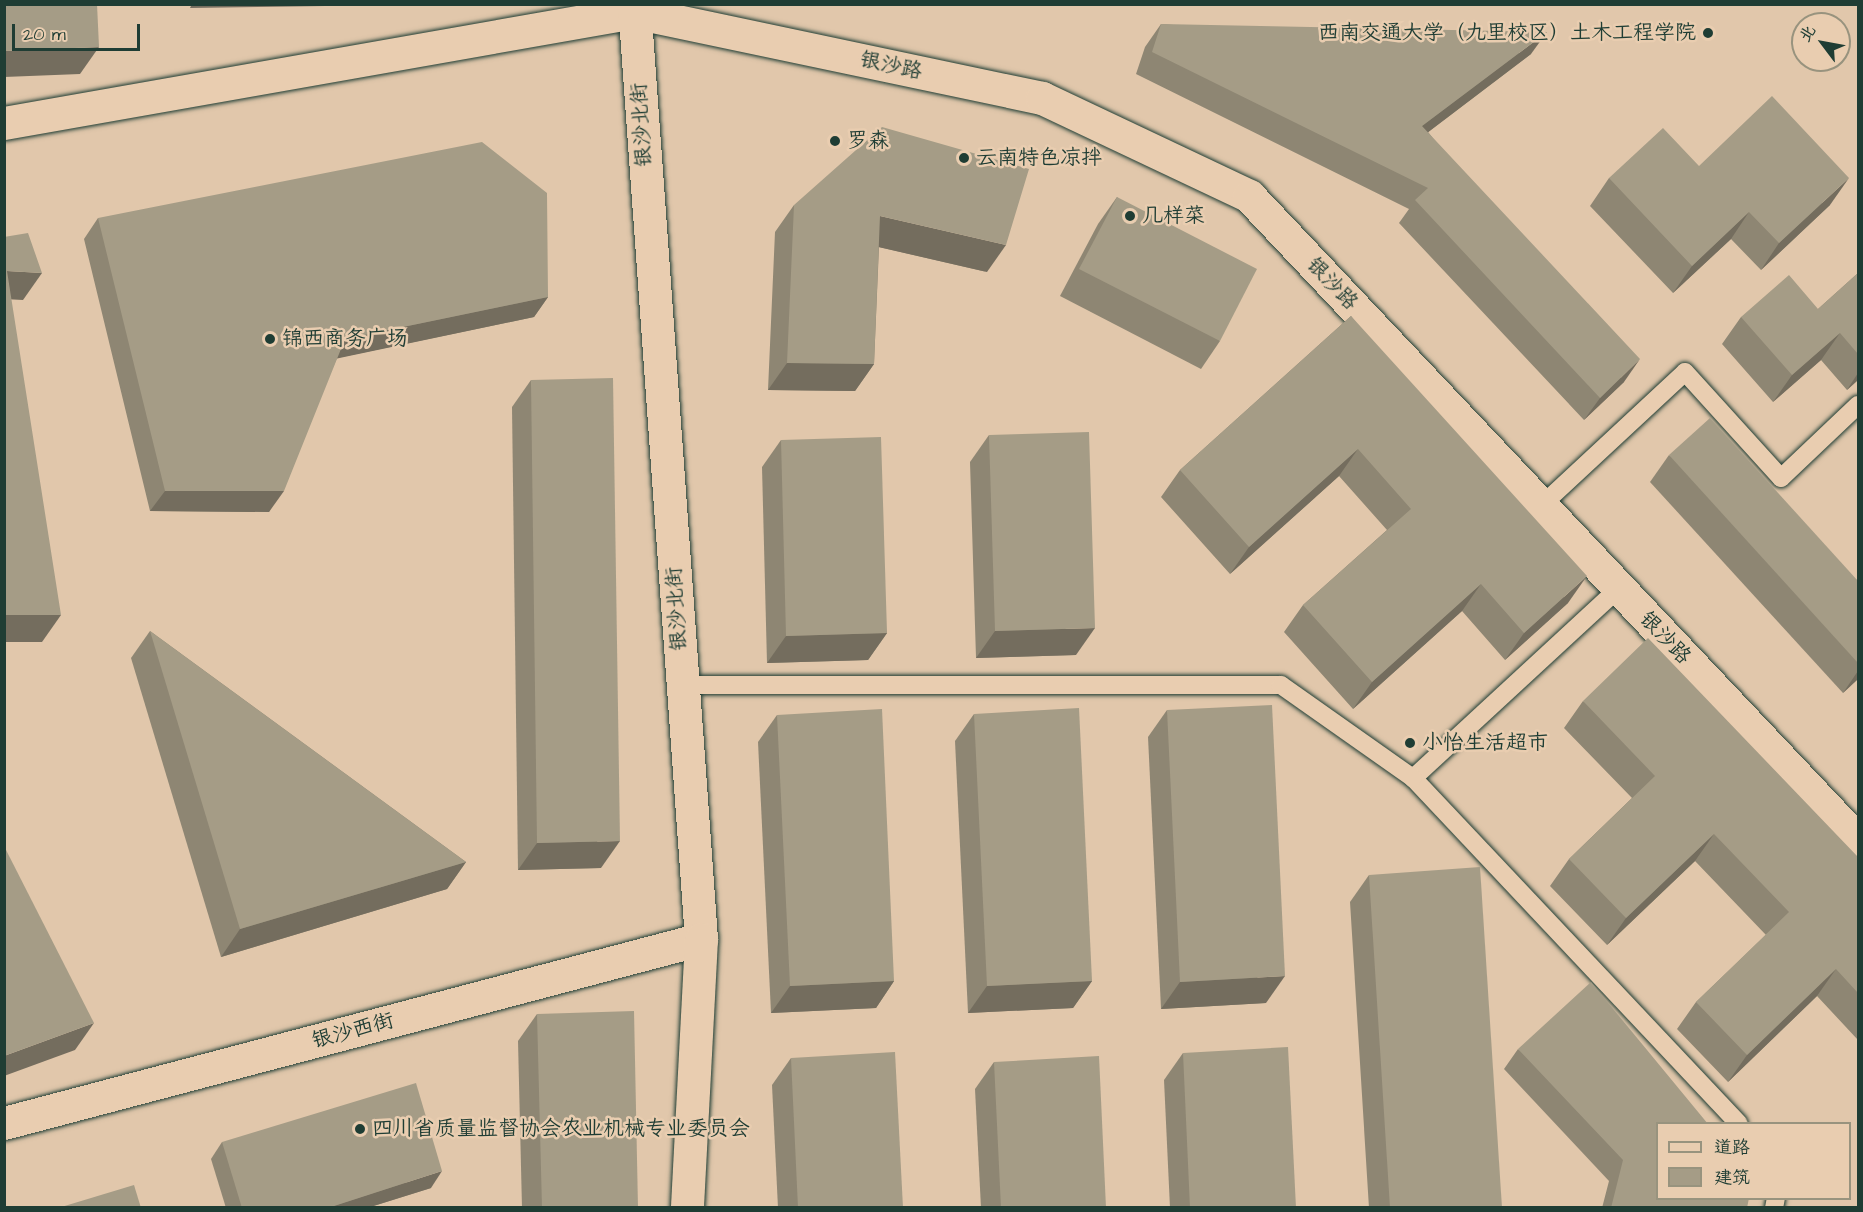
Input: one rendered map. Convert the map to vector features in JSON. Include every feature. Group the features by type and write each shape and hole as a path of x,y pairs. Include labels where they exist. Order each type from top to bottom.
{"street":[{"path":"4,123 634,8"},
{"name":"银沙路","path":"634,8 1042,98 1249,196 1858,841"},
{"name":"银沙北街","path":"634,8 701,939 687,1208"},
{"name":"银沙西街","path":"4,1124 701,939"}],"lane":[{"path":"1542,505 1685,372 1781,478 1858,405"},
{"path":"1413,778 1618,589"},
{"path":"682,685 1281,685 1413,778 1737,1122"}],"building":[{"path":"4,4 97,4 99,47 4,51"},
{"path":"1161,24 1547,32 1422,126 1640,359 1600,398 1415,200 1428,188 1152,52"},
{"path":"1772,96 1849,178 1779,243 1749,212 1692,266 1609,178 1663,128 1699,166"},
{"path":"882,127 1029,169 1006,245 880,216 874,364 787,363 794,205"},
{"name":"锦西商务广场","path":"482,142 547,193 548,297 345,339 284,491 165,491 98,218"},
{"path":"1117,197 1257,269 1220,341 1079,269"},
{"path":"28,233 42,273 7,271 61,615 4,615 4,237"},
{"path":"1858,273 1858,354 1840,333 1792,375 1741,317 1789,275 1818,309"},
{"path":"1351,316 1587,576 1524,633 1481,584 1372,682 1303,605 1411,509 1358,449 1249,547 1180,470"},
{"path":"613,378 620,841 537,843 531,380"},
{"path":"1710,418 1858,581 1858,663 1669,455"},
{"path":"1089,432 1095,628 995,631 989,435"},
{"path":"881,437 887,633 786,636 781,440"},
{"path":"150,631 466,862 240,929"},
{"path":"1648,638 1858,857 1858,993 1836,969 1747,1055 1696,1002 1789,912 1714,834 1626,918 1569,859 1655,776 1583,701"},
{"path":"1272,705 1285,976 1180,982 1167,710"},
{"path":"1079,708 1092,981 987,986 974,714"},
{"path":"882,709 894,981 790,986 777,715"},
{"path":"4,846 94,1023 4,1056"},
{"path":"1480,867 1502,1208 1390,1208 1369,875"},
{"path":"1591,982 1706,1122 1656,1122 1656,1200 1749,1200 1747,1208 1611,1208 1623,1160 1518,1049"},
{"path":"634,1011 638,1208 542,1208 537,1014"},
{"path":"1288,1047 1296,1208 1190,1208 1183,1053"},
{"path":"895,1052 903,1208 798,1208 791,1058"},
{"path":"1099,1056 1106,1208 1001,1208 994,1062"},
{"name":"四川省质量监督协会农业机械专业委员会","path":"416,1083 442,1171 328,1208 242,1208 222,1142"},
{"path":"134,1185 141,1208 58,1208"}],"place":[{"name":"西南交通大学（九里校区）土木工程学院","path":"1708,33"},
{"name":"罗森","path":"835,141"},
{"name":"云南特色凉拌","path":"964,158"},
{"name":"几样菜","path":"1130,216"},
{"name":"锦西商务广场","path":"270,339"},
{"name":"小怡生活超市","path":"1410,743"},
{"name":"四川省质量监督协会农业机械专业委员会","path":"360,1129"}]}
